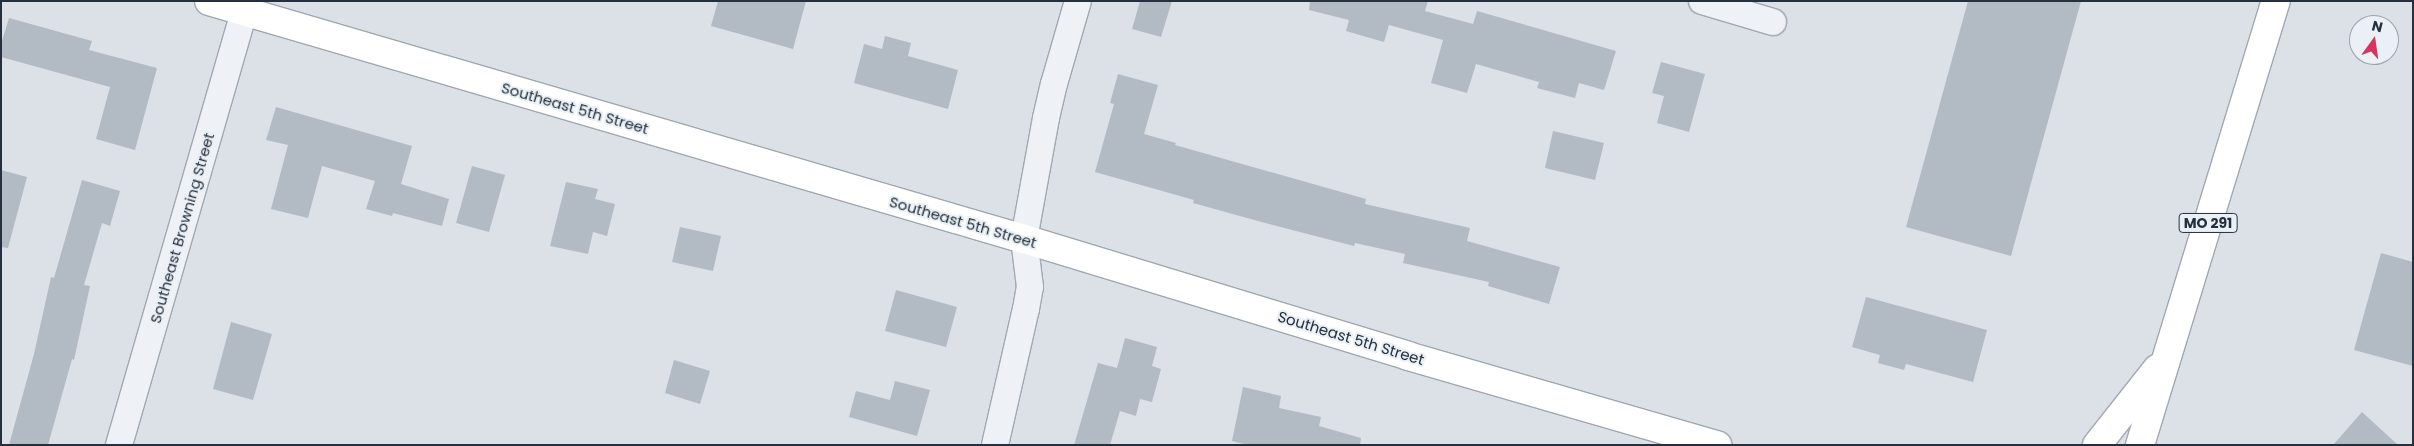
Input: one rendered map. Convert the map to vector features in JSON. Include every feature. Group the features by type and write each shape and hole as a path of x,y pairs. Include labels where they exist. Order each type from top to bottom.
{"street":[{"name":"Southeast 5th Street","path":"209,1 1024,239 1399,353 1717,445"},
{"path":"995,445 1001,426 1030,287 1024,239 1054,84 1078,1"},
{"path":"1702,1 1773,22"},
{"name":"MO 291","path":"2140,445 2276,1"},
{"name":"Southeast Browning Street","path":"119,445 244,12"},
{"path":"2097,445 2167,356"}],"building":[{"path":"718,1 806,1 793,49 711,26"},
{"path":"1140,1 1172,1 1161,37 1132,29"},
{"path":"1310,1 1428,1 1425,11 1473,24 1477,11 1616,51 1604,90 1579,83 1575,98 1537,88 1539,82 1476,64 1467,93 1431,83 1443,40 1389,25 1384,42 1346,31 1349,20 1309,10"},
{"path":"1968,1 2081,1 2011,256 1906,227"},
{"path":"9,18 92,41 89,50 157,68 135,150 96,139 110,87 1,57 1,44"},
{"path":"885,36 911,43 908,56 958,70 948,109 854,83 864,44 882,49"},
{"path":"1661,62 1705,74 1689,132 1657,123 1664,96 1652,93"},
{"path":"1118,74 1158,85 1144,134 1176,143 1175,145 1366,199 1365,204 1470,228 1467,241 1560,267 1549,304 1488,286 1489,282 1403,263 1405,254 1355,243 1354,246 1258,221 1193,203 1194,200 1095,172 1114,104 1110,103"},
{"path":"276,107 412,146 401,184 449,199 442,226 393,213 392,216 366,209 375,181 322,166 308,218 271,209 288,145 266,140"},
{"path":"1553,131 1604,143 1595,180 1545,168"},
{"path":"472,166 505,175 489,232 456,223"},
{"path":"1,170 27,177 8,248 1,247"},
{"path":"82,180 120,191 110,226 102,223 84,285 90,286 74,360 72,359 48,445 9,445 34,354 51,277 54,278"},
{"path":"566,182 598,189 595,199 615,204 607,236 593,232 588,254 550,246"},
{"path":"680,227 721,236 713,271 672,262"},
{"path":"2381,253 2413,262 2413,366 2354,350"},
{"path":"896,290 957,307 946,347 885,331"},
{"path":"1866,297 1987,330 1973,382 1906,364 1904,370 1878,363 1880,355 1852,347"},
{"path":"231,322 272,334 253,400 213,389"},
{"path":"1125,338 1157,347 1152,366 1161,369 1152,402 1140,399 1136,416 1120,411 1110,445 1074,445 1098,363 1117,368"},
{"path":"674,360 710,371 700,404 665,393"},
{"path":"895,381 930,390 917,436 849,417 856,391 890,400"},
{"path":"1243,387 1281,396 1279,408 1321,417 1319,426 1361,438 1360,445 1248,445 1232,441"},
{"path":"2362,412 2398,445 2333,445"}]}
